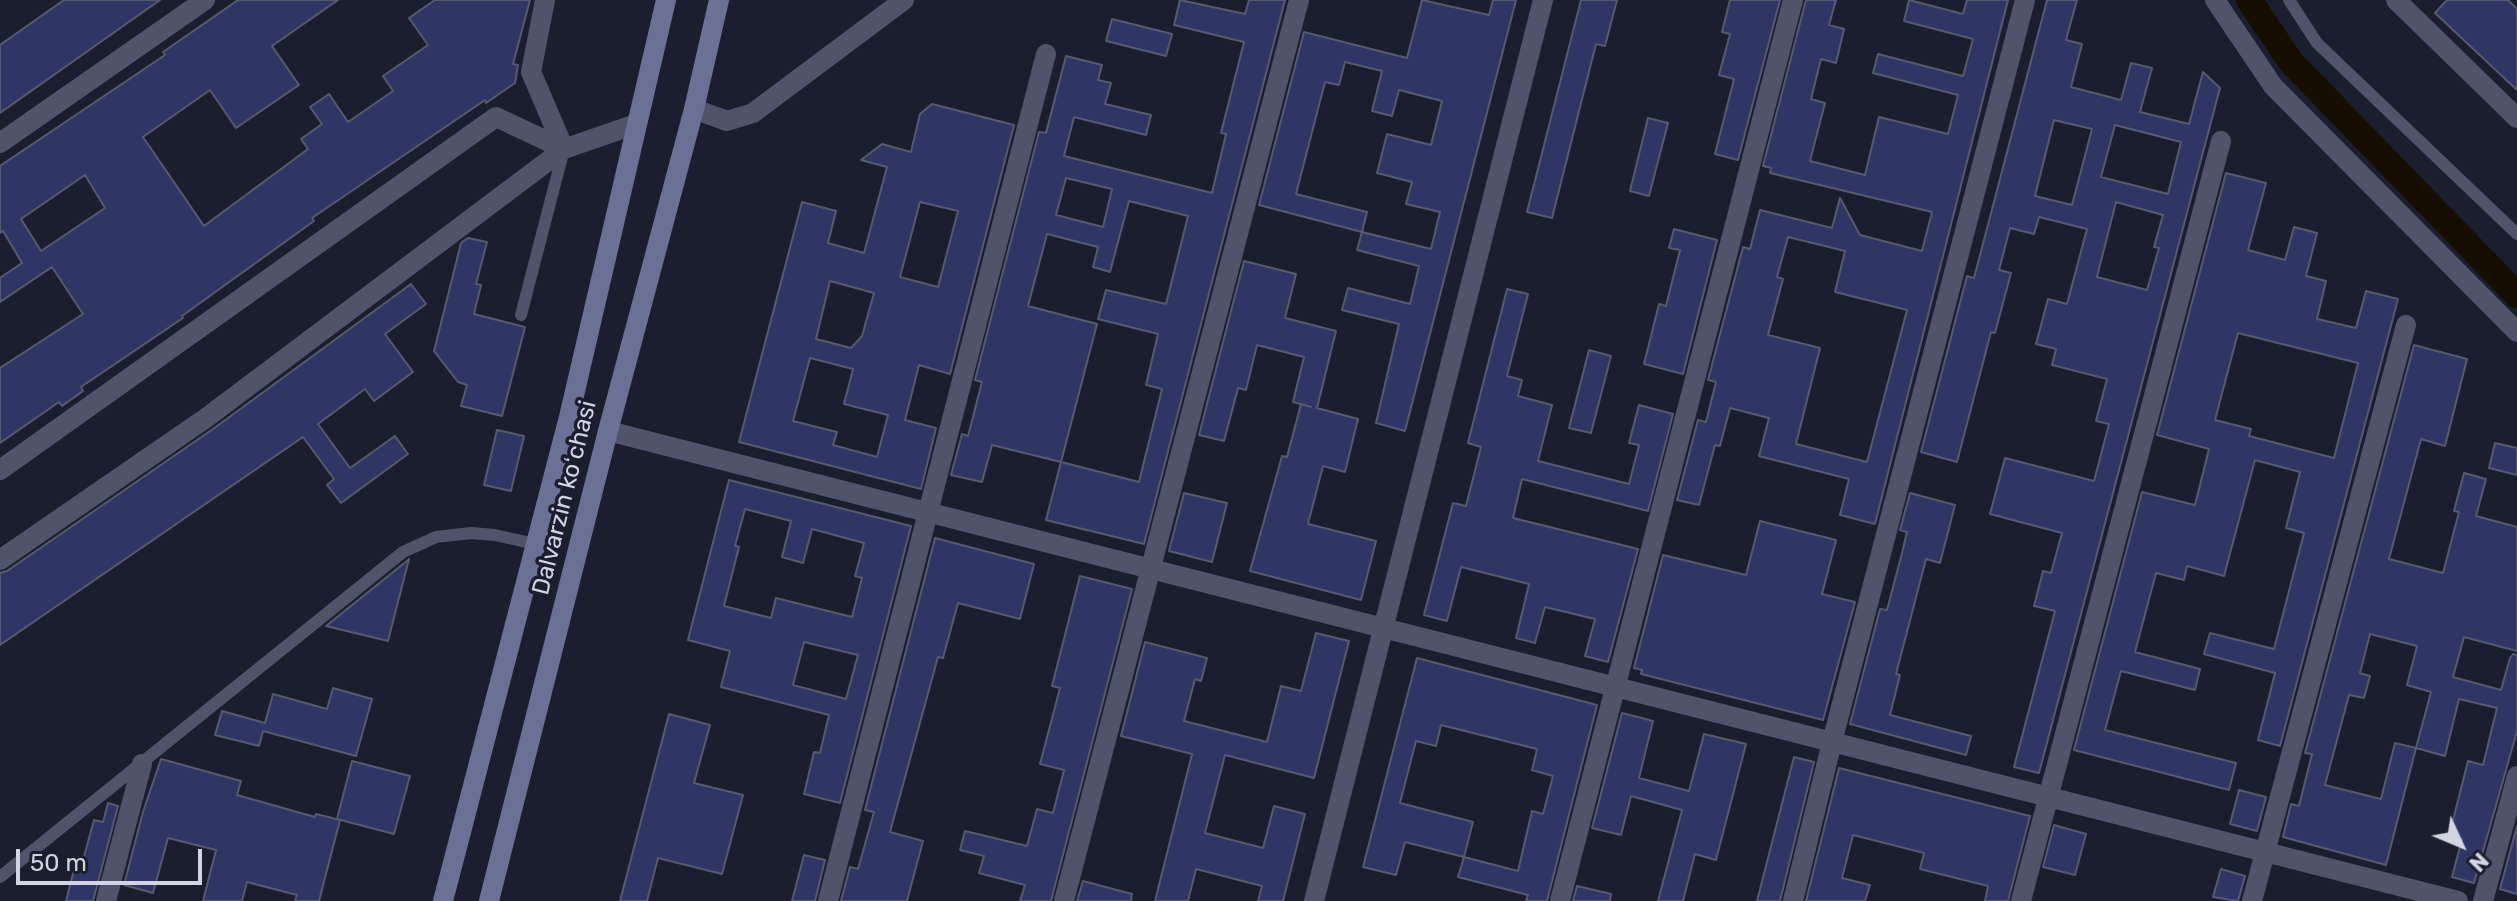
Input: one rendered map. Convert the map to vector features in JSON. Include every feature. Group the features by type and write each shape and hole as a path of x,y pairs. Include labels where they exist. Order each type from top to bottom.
{"main road":[{"name":"Dalvarzin koʻchasi","path":"443,901 569,417 666,0"},
{"name":"Dalvarzin koʻchasi","path":"489,901 608,431 694,109 719,0"}],"street":[{"path":"0,143 205,0"},
{"path":"545,0 531,72 564,149"},
{"path":"694,109 727,121 753,113 904,0"},
{"path":"1064,901 1299,0"},
{"path":"1314,901 1543,0"},
{"path":"1560,901 1793,0"},
{"path":"1793,901 2025,0"},
{"path":"2215,0 2273,86 2517,332"},
{"path":"2396,0 2517,118"},
{"path":"828,901 1046,54"},
{"path":"0,470 496,117 564,149"},
{"path":"0,560 206,418 564,149 636,124"},
{"path":"2021,901 2221,141"},
{"path":"2252,901 2406,325"},
{"path":"608,431 2458,901"},
{"path":"106,901 142,764"},
{"path":"2483,901 2517,776"}],"lane":[{"path":"2289,0 2317,43 2517,234"},
{"path":"521,315 564,149"},
{"path":"0,877 403,552 436,537 471,533 535,544"}],"building":[{"path":"64,0 160,0 0,113 0,45"},
{"path":"238,0 338,0 272,46 299,85 236,128 210,90 143,137 204,226 308,149 301,139 322,124 310,107 329,94 348,122 393,91 383,76 428,45 409,18 435,0 530,0 513,64 518,65 515,83 486,103 485,100 312,218 314,221 183,318 81,387 83,391 62,406 59,402 0,443 0,368 83,314 52,267 0,302 0,278 22,263 3,231 0,233 0,166 165,55 163,52","holes":["85,175 105,208 41,251 21,219"]},
{"path":"1180,0 1245,14 1249,0 1285,0 1144,544 1046,520 1061,462 992,445 982,482 951,475 962,434 968,436 982,382 975,380 1039,132 1046,133 1066,56 1102,65 1098,80 1111,83 1105,104 1151,115 1146,135 1074,117 1064,156 1212,193 1226,134 1221,133 1244,42 1174,25","holes":["1066,178 1112,189 1103,227 1056,215","1129,201 1188,216 1166,304 1106,290 1098,319 1158,334 1146,385 1162,389 1139,482 1061,462 1097,324 1028,306 1047,234 1098,247 1093,267 1110,272"]},
{"path":"1422,0 1489,15 1493,0 1516,0 1405,431 1376,423 1399,324 1342,310 1348,288 1410,304 1419,266 1357,250 1362,232 1259,205 1304,32 1407,58","holes":["1345,62 1382,71 1372,111 1392,116 1399,90 1442,101 1431,145 1387,134 1377,173 1412,182 1406,204 1440,212 1431,249 1362,232 1367,212 1296,194 1325,82 1339,85"]},
{"path":"1581,0 1617,0 1605,46 1596,44 1552,218 1527,212"},
{"path":"1730,0 1780,0 1738,160 1715,154 1734,79 1719,75 1730,34 1722,32"},
{"path":"1806,0 1836,0 1829,25 1844,29 1836,63 1821,59 1811,99 1825,103 1810,161 1865,175 1879,117 1948,134 1958,95 1873,73 1878,54 1963,76 1973,39 1904,21 1909,0 1963,14 1967,0 2008,0 1875,524 1840,515 1849,479 1759,456 1769,418 1730,408 1720,446 1715,445 1699,505 1677,500 1698,420 1706,422 1716,382 1708,380 1743,247 1750,249 1760,210 1832,228 1840,198 1860,235 1922,251 1932,212 1770,173 1771,168 1763,166","holes":["1788,237 1845,251 1835,292 1907,310 1867,462 1796,444 1820,348 1768,335 1783,279 1777,277"]},
{"path":"2047,0 2077,0 2066,40 2082,44 2071,87 2121,100 2131,63 2152,68 2140,112 2189,124 2203,72 2220,88 2039,773 2014,767 2055,611 2034,606 2043,571 2051,573 2062,533 1990,514 2005,458 2094,481 2109,424 2096,421 2107,379 2052,365 2056,349 2036,344 2048,299 2067,304 2087,229 2039,217 2034,234 2010,228 1999,270 2011,273 1995,333 1991,332 1957,462 1921,452 1967,276 1974,278","holes":["2054,120 2092,129 2072,205 2035,196","2115,125 2181,142 2168,194 2101,177","2116,202 2163,215 2154,247 2159,248 2147,290 2097,277"]},
{"path":"2447,0 2508,0 2517,9 2517,90 2435,13"},
{"path":"1112,19 1172,34 1166,56 1106,41"},
{"path":"932,104 1014,125 950,374 919,365 905,420 936,428 921,489 739,442 802,202 836,211 828,243 864,253 887,167 861,160 882,144 911,152 920,114","holes":["920,202 958,211 938,287 900,277","830,281 874,293 862,336 851,348 816,339","810,358 853,369 844,404 888,415 877,457 833,445 837,432 793,421"]},
{"path":"1648,118 1668,123 1649,196 1630,191"},
{"path":"2226,173 2266,183 2248,250 2285,260 2294,227 2317,233 2306,276 2326,281 2317,319 2356,328 2366,291 2398,299 2280,746 2258,740 2275,673 2204,654 2210,633 2274,649 2304,533 2286,528 2300,472 2255,460 2224,576 2187,566 2184,580 2156,573 2135,652 2200,669 2195,690 2121,671 2105,730 2236,763 2229,790 2074,750 2142,492 2195,505 2209,449 2157,435","holes":["2238,333 2358,363 2334,458 2249,436 2251,429 2215,420"]},
{"path":"1674,229 1717,240 1683,374 1644,364 1659,304 1666,306 1680,250 1669,248"},
{"path":"468,238 487,242 476,284 481,285 474,314 525,327 502,416 461,406 467,385 458,382 434,351 461,243"},
{"path":"1244,261 1296,274 1285,318 1336,331 1317,408 1358,419 1345,472 1323,466 1308,524 1376,541 1361,600 1250,571 1282,456 1287,457 1301,404 1293,402 1304,357 1257,345 1246,390 1238,388 1224,441 1199,435"},
{"path":"411,284 426,304 385,334 413,372 374,401 365,389 318,424 350,468 395,436 408,454 341,503 327,485 334,479 303,437 0,645 0,573 213,429"},
{"path":"1507,289 1528,294 1507,376 1522,380 1518,396 1552,405 1538,461 1629,484 1639,445 1629,443 1639,405 1673,414 1648,511 1522,479 1513,518 1638,549 1608,662 1585,656 1595,619 1545,607 1535,643 1516,638 1529,584 1461,567 1447,621 1424,615 1453,503 1466,506 1481,447 1468,443"},
{"path":"2414,345 2467,359 2445,446 2421,439 2389,559 2443,573 2459,512 2454,511 2464,473 2486,479 2476,516 2517,527 2517,651 2464,637 2453,677 2501,690 2510,658 2513,654 2517,655 2517,731 2474,883 2452,877 2462,839 2449,836 2468,761 2483,765 2497,708 2459,699 2445,756 2416,748 2386,865 2283,837 2291,804 2299,806 2312,754 2305,753","holes":["2370,634 2417,646 2407,685 2431,692 2416,748 2395,743 2381,799 2325,785 2349,695 2364,698 2370,676 2360,673"]},
{"path":"1589,350 1611,356 1591,433 1569,428"},
{"path":"497,430 524,436 511,491 484,485"},
{"path":"2495,443 2517,448 2517,475 2489,468"},
{"path":"729,480 911,526 840,803 804,794 814,752 820,753 829,715 721,687 730,651 688,640","holes":["745,509 791,521 782,557 803,563 812,529 864,543 855,576 862,578 852,617 776,598 771,618 724,606","804,642 858,655 846,699 793,685"]},
{"path":"1184,493 1227,503 1212,562 1169,551"},
{"path":"1910,493 1955,505 1940,563 1926,559 1896,674 1900,675 1890,715 1971,736 1966,755 1850,724 1880,609 1887,610 1902,553 1907,532 1900,530"},
{"path":"1760,521 1836,540 1822,594 1855,602 1823,720 1641,674 1642,670 1634,668 1663,555 1746,575"},
{"path":"935,538 1034,564 1020,619 958,603 943,658 938,657 890,832 923,841 907,901 841,901 850,867 858,869 874,812 865,810"},
{"path":"408,560 388,641 326,626"},
{"path":"1080,576 1132,589 1051,901 1020,901 1025,885 979,873 984,856 960,850 965,831 1027,846 1037,809 1053,813 1064,770 1040,764 1060,688 1052,686"},
{"path":"1316,633 1349,641 1314,778 1225,755 1205,833 1263,848 1274,806 1305,814 1283,901 1258,901 1262,886 1196,869 1188,901 1155,901 1192,754 1121,736 1145,642 1207,658 1201,681 1195,679 1184,721 1267,742 1281,686 1301,691"},
{"path":"1417,658 1597,705 1547,901 1526,901 1528,895 1458,877 1464,857 1405,842 1396,875 1363,867","holes":["1441,725 1537,749 1532,770 1553,776 1543,814 1532,811 1518,871 1464,857 1473,822 1400,803 1416,741 1436,746"]},
{"path":"333,688 372,699 356,756 263,731 259,746 215,735 222,711 265,723 273,694 327,709"},
{"path":"1622,713 1653,721 1639,778 1689,791 1704,734 1746,744 1716,860 1695,854 1683,901 1658,901 1682,810 1631,796 1621,835 1592,828"},
{"path":"669,714 710,725 694,783 743,795 722,874 658,858 647,901 620,901"},
{"path":"1794,757 1814,762 1780,901 1757,901"},
{"path":"161,759 241,781 237,795 315,817 316,814 340,820 319,901 295,901 297,895 247,882 242,901 203,901 216,850 168,838 153,893 124,885"},
{"path":"352,761 410,776 394,834 337,819"},
{"path":"1839,768 2030,816 2008,901 1985,901 1988,886 1920,869 1924,853 1853,835 1842,878 1870,885 1865,901 1806,901"},
{"path":"2239,790 2266,797 2257,831 2230,824"},
{"path":"108,803 118,806 93,901 66,901 77,858 83,860 94,820 103,822"},
{"path":"2054,825 2086,834 2075,875 2043,867"},
{"path":"2517,826 2517,894 2500,889"},
{"path":"804,855 825,860 815,901 792,901"},
{"path":"2221,869 2245,876 2238,901 2213,897"},
{"path":"1083,881 1132,894 1131,901 1077,901"},
{"path":"1577,886 1611,894 1610,901 1573,901"}],"waterway":[{"path":"2249,0 2291,62 2517,295"}]}
